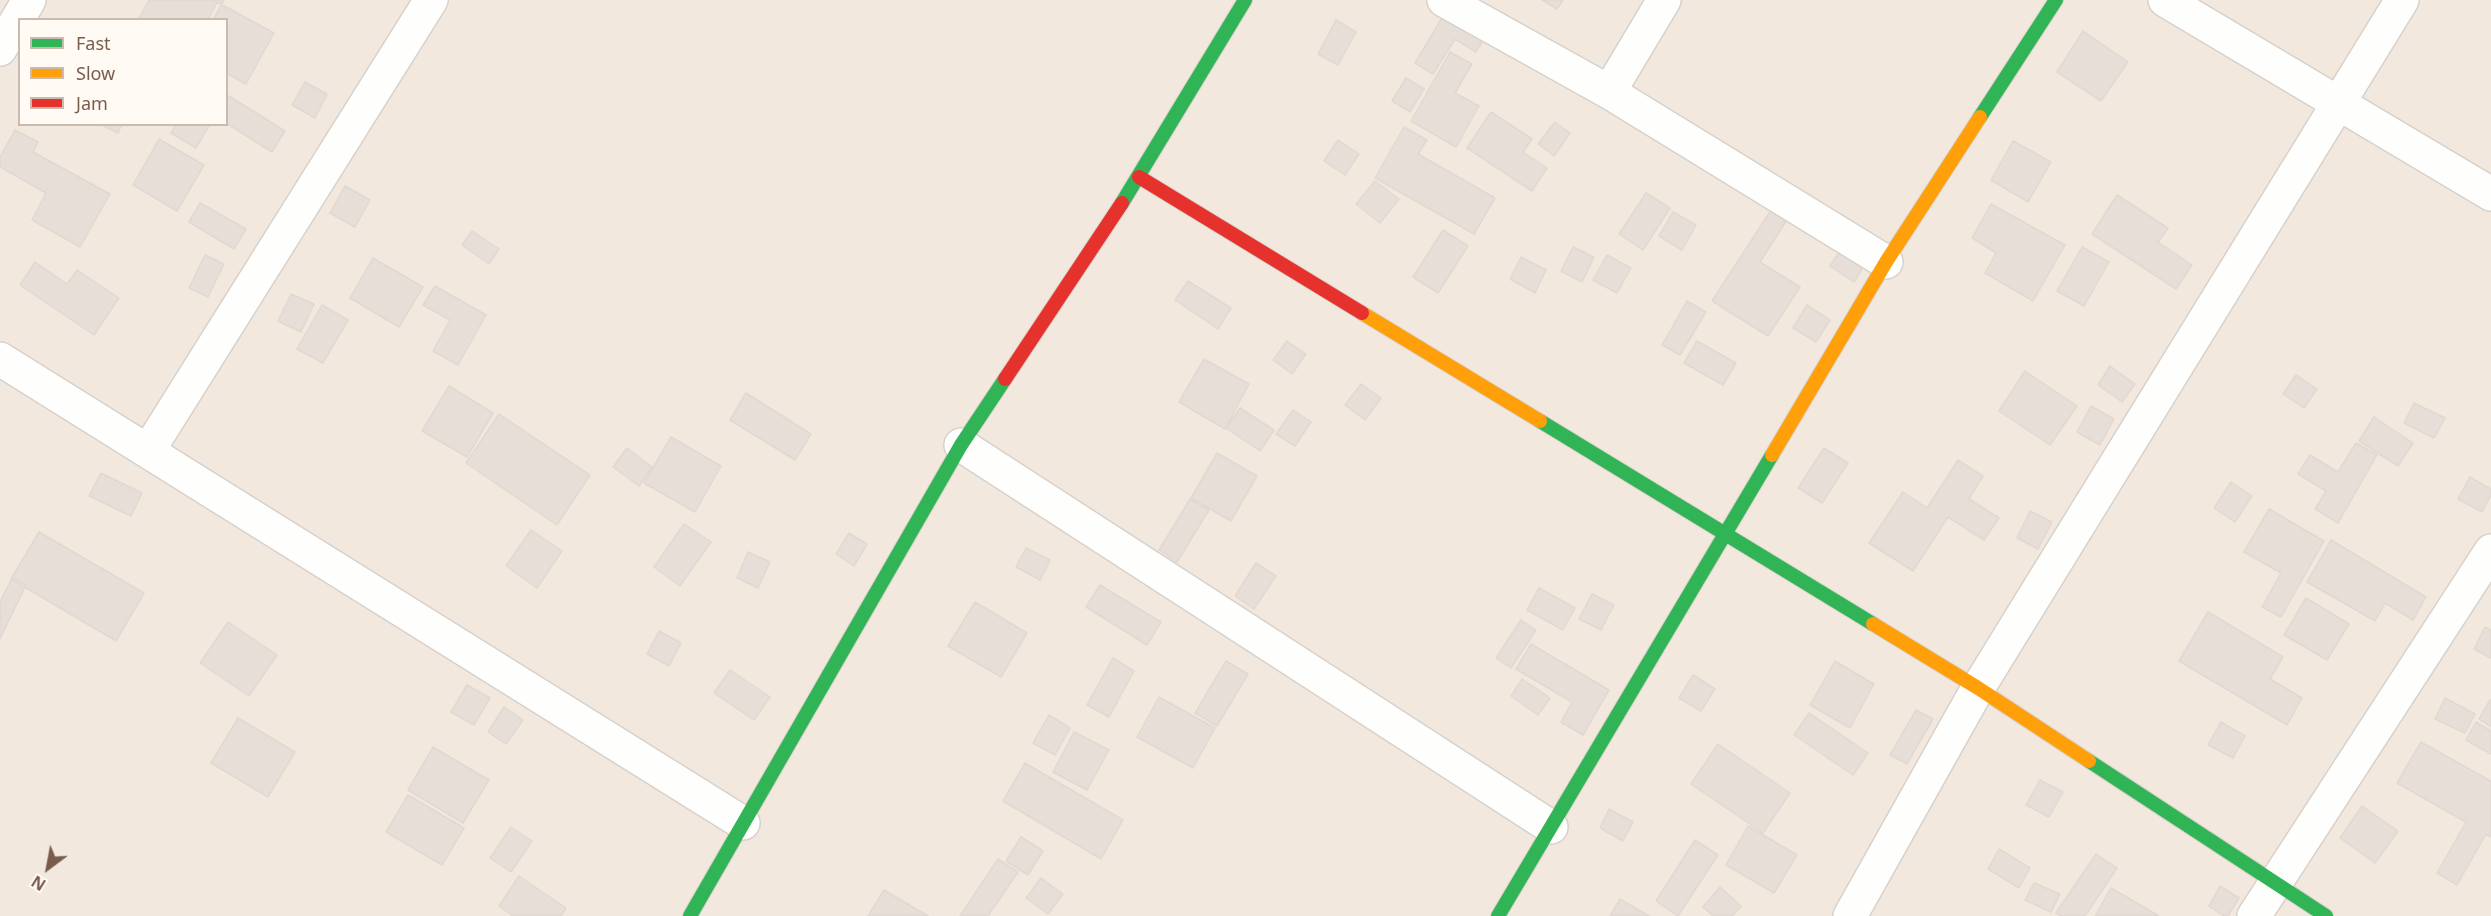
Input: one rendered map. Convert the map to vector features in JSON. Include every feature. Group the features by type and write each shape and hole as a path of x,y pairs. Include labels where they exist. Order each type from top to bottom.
{"street":[{"path":"18,18 29,0"},
{"path":"148,451 431,0"},
{"path":"690,916 961,445 1139,177 1245,0"},
{"path":"1444,0 1609,92 1886,262"},
{"path":"1609,92 1664,0"},
{"path":"1498,916 1886,262 2056,0"},
{"path":"2166,0 2491,194"},
{"path":"1850,916 1978,688 2402,0"},
{"path":"0,49 18,19"},
{"path":"1139,177 1978,688 2325,916"},
{"path":"0,359 743,823"},
{"path":"961,445 1551,827"},
{"path":"2254,916 2274,882 2481,590 2491,551"}],"shaded area":[{"path":"0,0 2491,0 2491,916 0,916"}],"building":[{"path":"149,0 224,0 214,18 139,18"},
{"path":"1542,0 1563,0 1557,9"},
{"path":"217,2 274,33 246,84 228,74 228,18 209,18"},
{"path":"1449,6 1489,30 1476,52 1455,39 1433,74 1415,63"},
{"path":"1336,20 1356,32 1338,65 1318,54"},
{"path":"2083,31 2128,62 2101,101 2057,72"},
{"path":"1450,52 1472,64 1455,93 1479,106 1456,147 1411,121"},
{"path":"1406,78 1424,89 1410,112 1392,101"},
{"path":"305,82 327,94 315,118 292,105"},
{"path":"228,97 285,131 272,152 228,124"},
{"path":"1491,112 1532,139 1523,152 1547,168 1532,191 1467,148"},
{"path":"1555,122 1570,133 1554,156 1538,144"},
{"path":"104,126 121,126 118,133"},
{"path":"175,126 209,126 196,148 171,133"},
{"path":"1404,127 1427,140 1418,154 1495,198 1474,234 1375,178"},
{"path":"15,130 38,142 33,152 110,194 80,247 32,220 46,193 0,167 0,157"},
{"path":"159,139 204,165 177,211 133,185"},
{"path":"1338,140 1359,154 1345,175 1324,161"},
{"path":"2013,141 2051,162 2028,202 1991,180"},
{"path":"1375,181 1399,199 1380,223 1356,204"},
{"path":"345,186 370,200 355,227 330,213"},
{"path":"1646,193 1670,208 1643,250 1619,234"},
{"path":"2117,195 2168,228 2158,242 2192,265 2176,289 2092,234"},
{"path":"200,203 246,229 234,249 189,222"},
{"path":"1775,204 1790,215 1760,262 1800,287 1768,336 1712,301"},
{"path":"1991,204 2065,245 2033,301 1985,273 1996,253 1972,238"},
{"path":"1673,212 1696,225 1682,250 1659,236"},
{"path":"1443,230 1468,246 1438,293 1413,277"},
{"path":"472,231 499,249 489,264 462,245"},
{"path":"1845,243 1868,259 1854,282 1830,266"},
{"path":"1573,247 1594,257 1582,282 1561,271"},
{"path":"2082,247 2109,262 2084,306 2057,291"},
{"path":"205,255 224,264 208,297 189,288"},
{"path":"1607,255 1631,268 1617,293 1593,280"},
{"path":"1521,257 1546,270 1535,293 1510,279"},
{"path":"373,258 423,287 399,327 350,298"},
{"path":"35,262 67,284 77,270 119,298 94,335 20,285"},
{"path":"1188,281 1231,308 1218,329 1175,300"},
{"path":"435,286 486,315 458,365 433,351 450,320 423,305"},
{"path":"291,294 314,304 301,332 278,321"},
{"path":"1687,301 1706,312 1680,355 1662,345"},
{"path":"322,305 348,320 323,363 297,349"},
{"path":"1807,305 1830,320 1816,342 1793,328"},
{"path":"1287,341 1306,354 1292,374 1273,360"},
{"path":"1697,341 1736,363 1723,385 1684,363"},
{"path":"1204,359 1249,384 1225,429 1179,402"},
{"path":"2110,366 2135,384 2122,402 2098,385"},
{"path":"2025,371 2077,406 2050,445 1999,411"},
{"path":"2296,375 2317,389 2304,408 2283,394"},
{"path":"1361,384 1381,398 1365,420 1345,405"},
{"path":"449,386 493,413 467,457 422,431"},
{"path":"746,393 811,434 795,460 730,420"},
{"path":"2414,403 2445,418 2434,438 2404,423"},
{"path":"2091,406 2114,419 2100,445 2077,432"},
{"path":"1240,408 1274,430 1260,451 1226,428"},
{"path":"1293,410 1311,422 1295,446 1276,434"},
{"path":"499,414 590,475 557,525 466,463"},
{"path":"2374,417 2413,443 2398,466 2359,441"},
{"path":"671,437 721,466 695,512 644,483"},
{"path":"2356,443 2377,455 2338,523 2315,509 2326,491 2298,474 2310,455 2338,472"},
{"path":"627,448 652,467 639,486 613,467"},
{"path":"1824,448 1848,463 1822,503 1798,488"},
{"path":"1217,453 1257,476 1231,521 1191,498"},
{"path":"1958,460 1983,476 1969,499 1999,518 1984,540 1948,517 1913,571 1869,543 1903,492 1927,508"},
{"path":"101,473 142,493 131,516 89,496"},
{"path":"2470,477 2491,489 2491,495 2482,512 2458,499"},
{"path":"2231,482 2252,496 2235,522 2214,508"},
{"path":"1190,499 1209,510 1177,562 1159,550"},
{"path":"2269,509 2324,541 2281,617 2262,607 2281,573 2244,552"},
{"path":"2030,511 2052,522 2038,549 2017,538"},
{"path":"684,524 711,542 680,586 654,567"},
{"path":"531,530 562,551 537,588 506,566"},
{"path":"39,532 144,593 116,641 11,579"},
{"path":"849,533 867,544 854,566 836,554"},
{"path":"2331,540 2426,597 2413,620 2385,603 2375,621 2307,582"},
{"path":"1026,548 1050,560 1040,580 1016,567"},
{"path":"748,552 770,562 758,588 737,578"},
{"path":"1256,563 1276,576 1254,609 1235,596"},
{"path":"12,578 26,585 0,639 0,602"},
{"path":"1100,585 1161,622 1147,645 1086,607"},
{"path":"1539,588 1575,608 1563,630 1527,610"},
{"path":"1592,594 1614,605 1601,630 1579,619"},
{"path":"2306,598 2349,624 2327,660 2284,635"},
{"path":"975,602 1027,633 1001,677 948,646"},
{"path":"2208,612 2283,657 2270,679 2302,698 2287,725 2179,661"},
{"path":"1521,620 1536,630 1511,668 1496,658"},
{"path":"228,622 277,655 249,696 200,663"},
{"path":"2485,627 2491,630 2491,658 2474,649"},
{"path":"659,631 681,643 669,666 647,654"},
{"path":"1531,644 1609,690 1583,735 1561,722 1572,702 1516,669"},
{"path":"1113,658 1134,671 1109,717 1087,705"},
{"path":"1226,661 1248,674 1217,726 1195,713"},
{"path":"1835,661 1874,684 1850,728 1810,705"},
{"path":"730,670 770,697 754,720 714,693"},
{"path":"1693,675 1715,689 1701,711 1679,698"},
{"path":"1522,679 1550,698 1538,715 1511,696"},
{"path":"467,685 490,698 474,725 451,712"},
{"path":"1159,697 1215,728 1193,768 1137,737"},
{"path":"2445,698 2475,714 2465,733 2435,719"},
{"path":"2491,700 2491,727 2479,719"},
{"path":"504,707 523,720 506,744 488,732"},
{"path":"1916,710 1933,719 1907,764 1890,755"},
{"path":"1809,713 1868,753 1853,775 1794,735"},
{"path":"1049,715 1070,728 1055,755 1033,743"},
{"path":"238,718 295,752 268,797 211,763"},
{"path":"2221,722 2245,736 2233,758 2208,745"},
{"path":"2476,722 2491,731 2491,754 2466,740"},
{"path":"1074,732 1109,750 1087,790 1053,772"},
{"path":"2421,742 2491,781 2491,837 2486,834 2457,885 2437,873 2466,822 2397,783"},
{"path":"1718,744 1790,793 1763,833 1691,784"},
{"path":"433,747 489,780 463,823 408,790"},
{"path":"1025,763 1123,820 1101,859 1003,801"},
{"path":"2040,780 2063,792 2049,817 2026,805"},
{"path":"408,795 464,828 442,865 386,832"},
{"path":"2362,806 2398,831 2375,863 2340,838"},
{"path":"1609,809 1633,822 1623,841 1600,828"},
{"path":"1748,826 1797,855 1774,893 1726,865"},
{"path":"511,827 532,841 511,872 490,858"},
{"path":"1021,837 1043,851 1028,875 1006,861"},
{"path":"1695,840 1718,855 1678,916 1656,901"},
{"path":"1999,849 2030,868 2019,888 1988,869"},
{"path":"2096,854 2117,868 2085,916 2061,916 2056,913"},
{"path":"998,859 1018,872 988,916 960,916"},
{"path":"519,876 566,908 561,916 513,916 499,906"},
{"path":"1041,878 1063,894 1048,914 1026,898"},
{"path":"2034,883 2060,894 2051,912 2025,900"},
{"path":"2220,886 2239,898 2228,916 2224,916 2209,906"},
{"path":"1720,887 1741,906 1732,916 1713,916 1703,907"},
{"path":"2111,888 2159,916 2095,916"},
{"path":"884,890 928,916 868,916"},
{"path":"1620,899 1649,916 1610,916"}],"traffic: fast":[{"path":"1122,203 1245,0"},
{"path":"1980,117 2056,0"},
{"path":"690,916 961,445 1005,379"},
{"path":"1540,421 1873,624"},
{"path":"1498,916 1772,455"},
{"path":"2089,761 2326,916"}],"traffic: slow":[{"path":"1772,455 1886,262 1980,117"},
{"path":"1362,313 1540,421"},
{"path":"1873,624 1978,688 2089,761"}],"traffic: jam":[{"path":"1139,177 1362,313"},
{"path":"1005,379 1122,203"}]}
